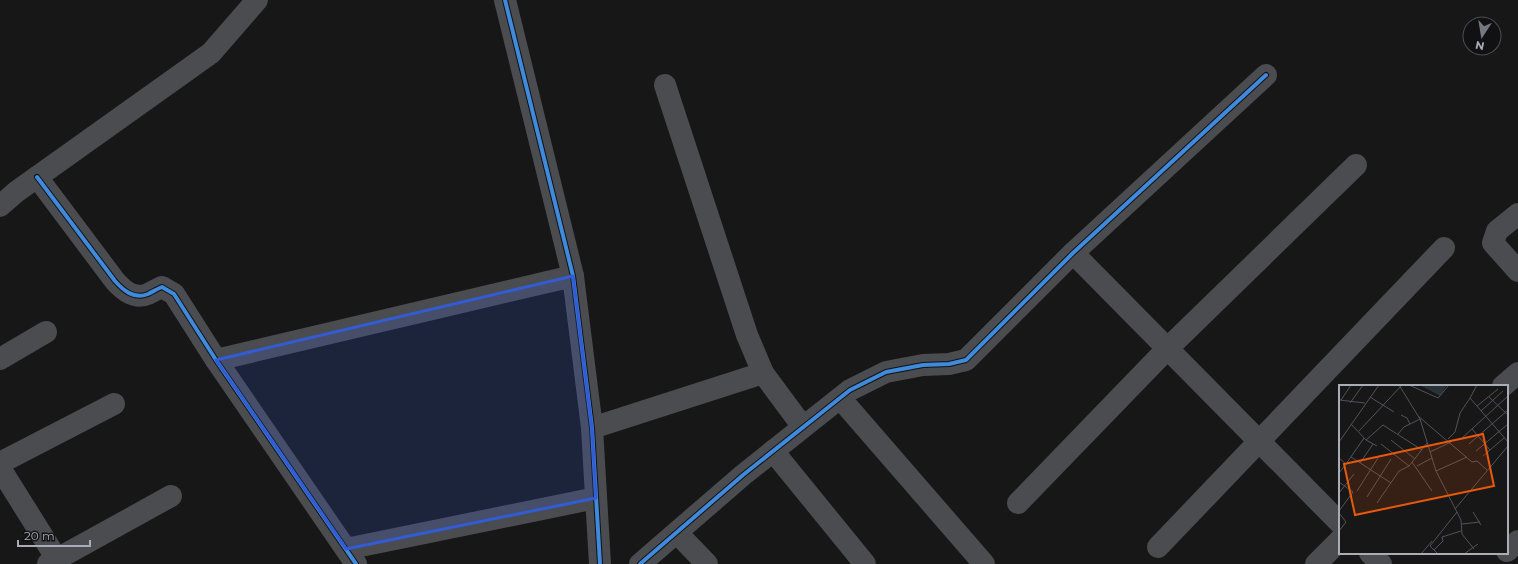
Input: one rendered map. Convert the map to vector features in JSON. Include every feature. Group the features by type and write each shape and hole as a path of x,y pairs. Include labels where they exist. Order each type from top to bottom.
{"street":[{"path":"0,206 16,192 211,53 257,0"},
{"path":"505,0 573,276 592,428 600,564"},
{"path":"640,564 743,475 850,390 886,372 923,365 949,364 966,360 1073,253 1266,75"},
{"path":"665,85 747,335 763,373 803,427"},
{"path":"1018,503 1167,349 1356,166"},
{"path":"37,177 115,281 125,292 138,296 148,294 162,287 174,294 216,360 351,557 596,498"},
{"path":"1518,214 1497,231 1493,243 1518,271"},
{"path":"1158,547 1444,248"},
{"path":"1073,253 1258,442 1339,522"},
{"path":"216,360 573,276"},
{"path":"0,359 46,332"},
{"path":"592,428 763,373"},
{"path":"1504,385 1518,373"},
{"path":"840,398 984,564"},
{"path":"0,463 114,404"},
{"path":"773,451 865,564"},
{"path":"0,468 55,563 171,496"},
{"path":"677,533 707,564"},
{"path":"1316,564 1339,541"},
{"path":"1508,552 1518,541"},
{"path":"1371,554 1381,564"}],"highlighted area":[{"path":"573,276 592,428 596,498 346,549 216,360"}],"cycle path":[{"path":"505,0 573,276 592,428 600,564"},
{"path":"640,564 743,475 850,390 886,372 923,365 949,364 966,360 1073,253 1266,75"},
{"path":"37,177 115,281 122,288 129,293 138,296 143,296 162,287 174,294 216,360 356,564"}]}
